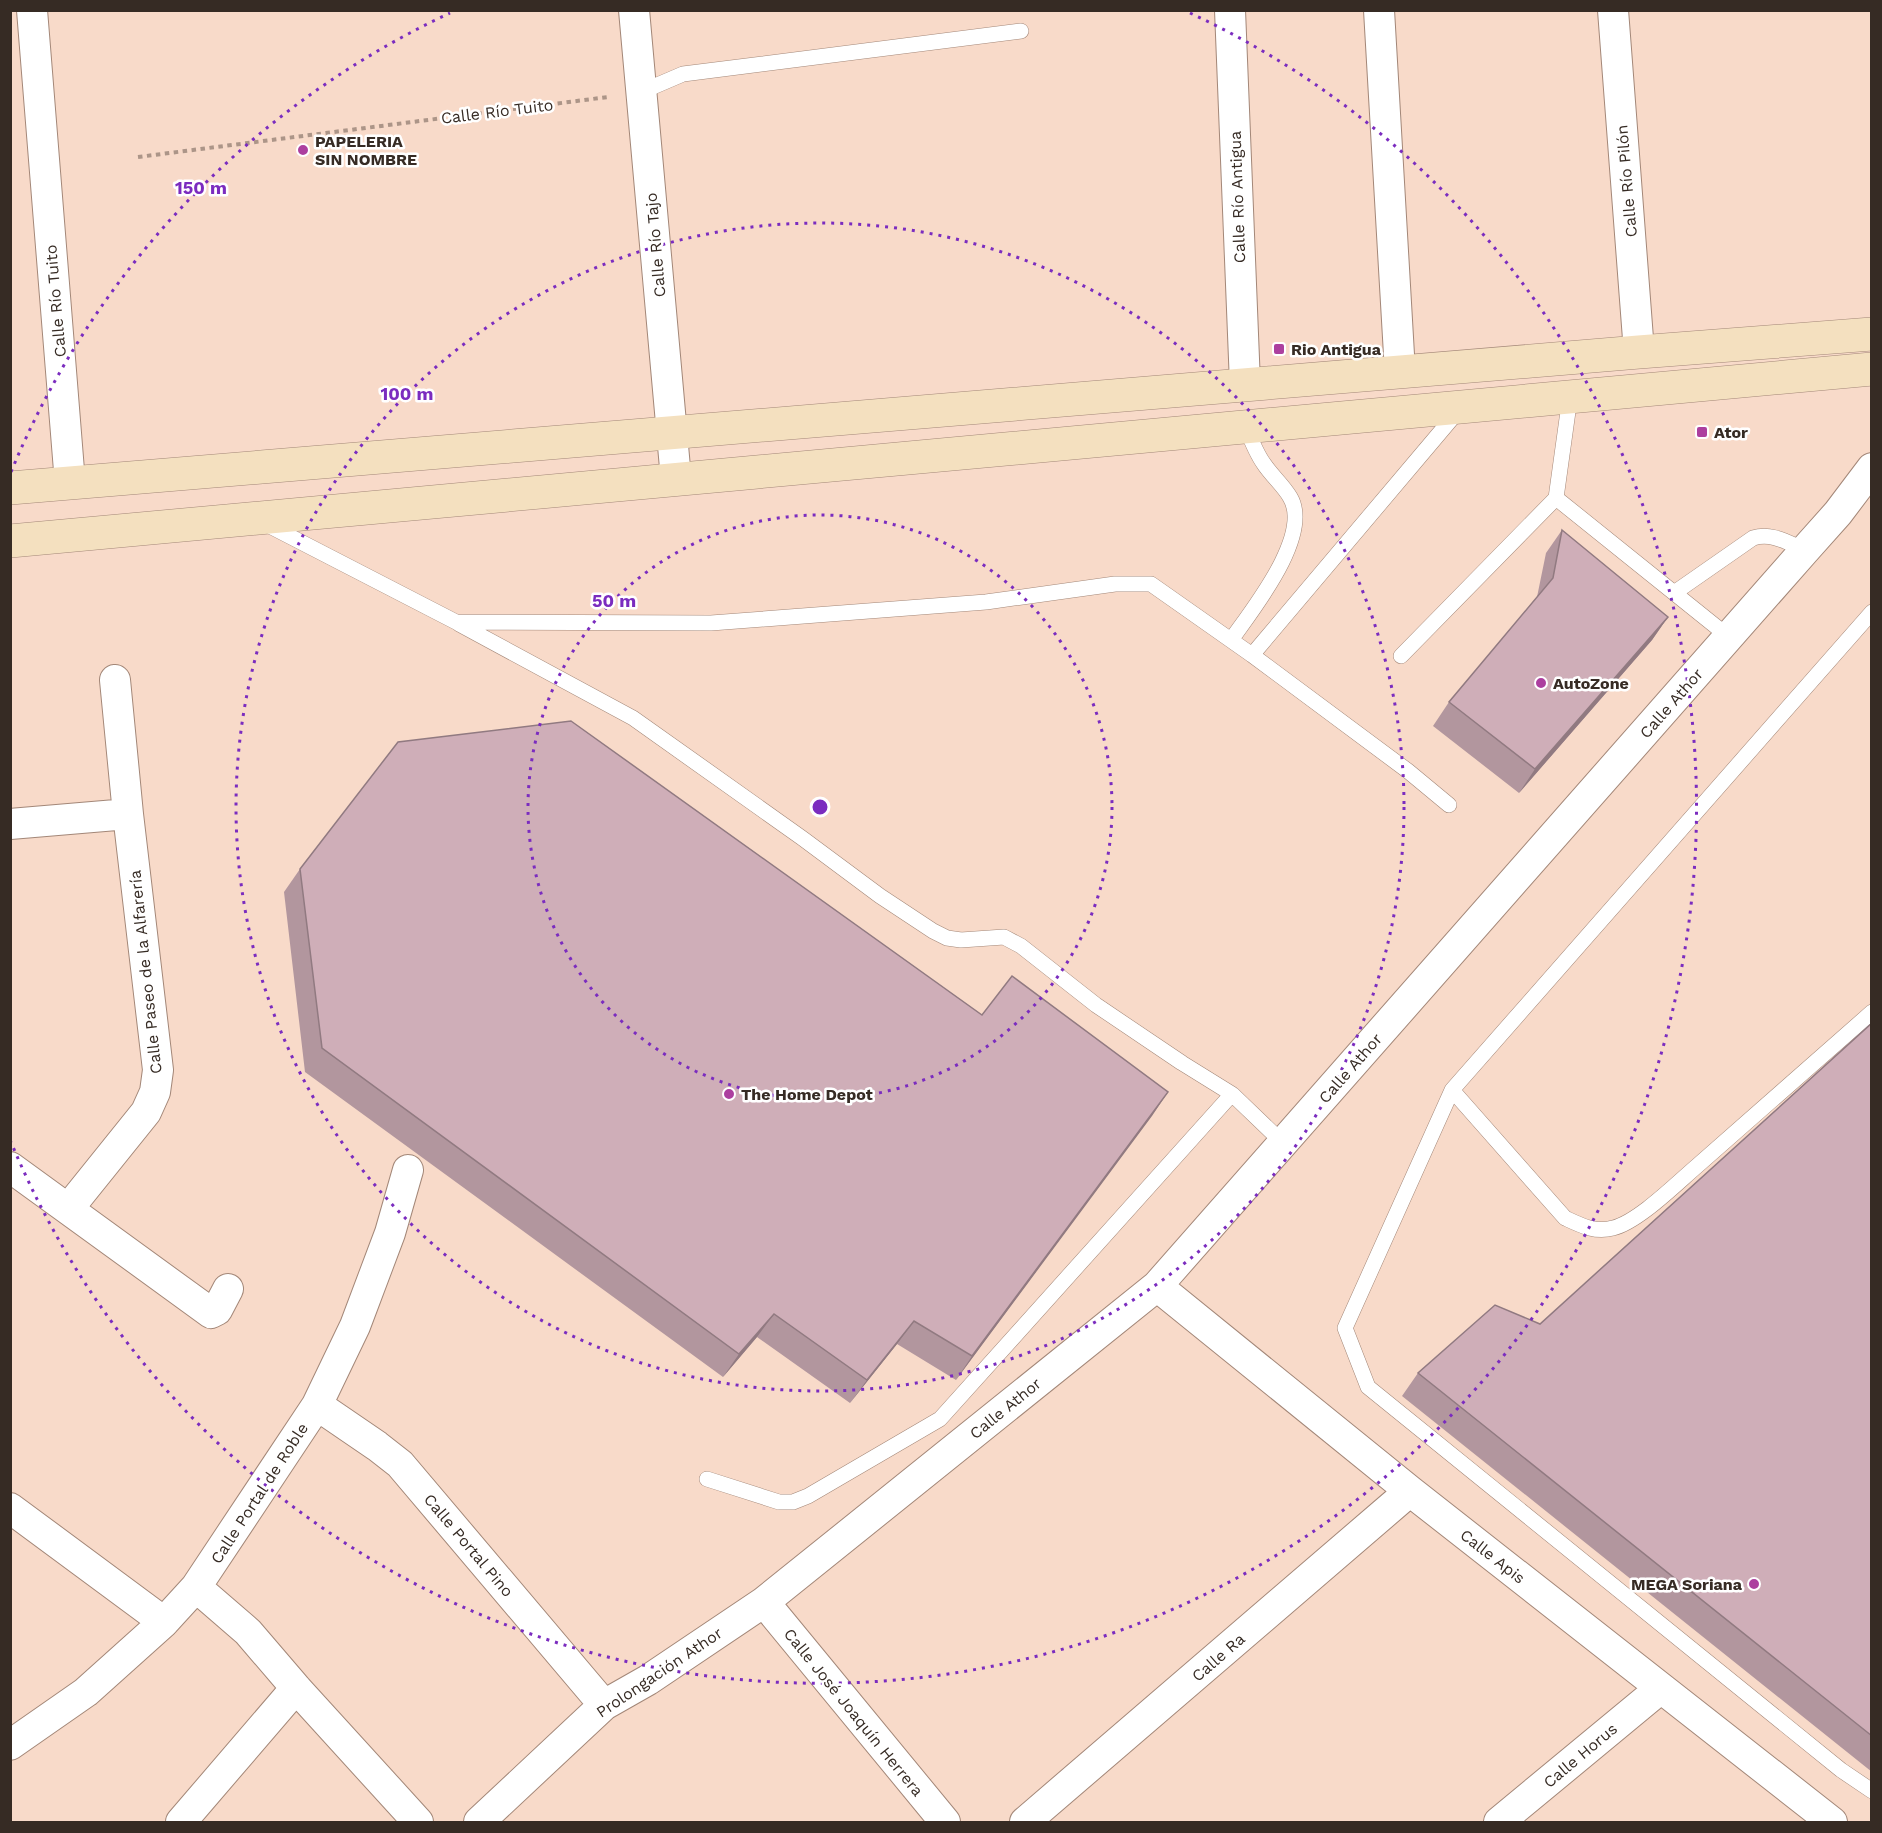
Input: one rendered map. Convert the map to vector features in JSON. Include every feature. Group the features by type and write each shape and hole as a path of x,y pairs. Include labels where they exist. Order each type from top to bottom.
{"main road":[{"path":"10,488 1639,351 1872,334"},
{"path":"10,541 1872,369"}],"street":[{"name":"Calle Río Tajo","path":"634,10 676,479"},
{"name":"Calle Río Antigua","path":"1230,10 1245,384"},
{"path":"1378,10 1400,372"},
{"name":"Calle Río Pilón","path":"1612,10 1639,351"},
{"name":"Calle Río Tuito","path":"25,23 70,483"},
{"name":"Calle Athor","path":"764,1602 1157,1286 1838,513 1872,468"},
{"name":"Calle Paseo de la Alfarería","path":"68,1209 146,1112 155,1092 158,1070 115,681"},
{"path":"10,824 128,814"},
{"path":"10,1167 211,1313 217,1310 228,1289"},
{"name":"Calle Portal de Roble","path":"10,1745 86,1692 164,1622 196,1587 317,1405 355,1326 390,1233 408,1170"},
{"name":"Calle Apis","path":"1157,1286 1410,1491 1832,1822"},
{"name":"Calle Portal Pino","path":"317,1405 400,1464 604,1705"},
{"name":"Calle Ra","path":"1025,1822 1410,1491"},
{"path":"10,1508 164,1622"},
{"path":"196,1587 248,1632 418,1822"},
{"name":"Prolongación Athor","path":"480,1822 604,1705 648,1680 764,1602"},
{"name":"Calle José Joaquín Herrera","path":"764,1602 945,1822"},
{"path":"181,1822 296,1688"},
{"name":"Calle Horus","path":"1499,1822 1662,1688"}],"lane":[{"path":"641,92 683,74 1021,31"},
{"path":"1401,656 1556,498 1570,397"},
{"path":"1252,655 1463,406"},
{"path":"1231,640 1265,592 1283,561 1296,522 1291,499 1264,465 1246,427"},
{"path":"1556,498 1729,637"},
{"path":"256,519 456,622 633,718 933,932 947,938 961,940 1004,937 1012,941 1096,1005 1232,1094 1283,1143"},
{"path":"1674,593 1753,538 1763,535 1771,536 1805,550"},
{"path":"456,622 711,623 986,602 1115,584 1151,584 1252,655 1408,771 1449,805"},
{"path":"1872,612 1452,1090 1345,1328 1368,1387 1840,1770 1872,1791"},
{"path":"1452,1090 1565,1218 1600,1230 1613,1228 1629,1222 1678,1182 1872,1012"},
{"path":"707,1479 779,1502 793,1502 808,1496 940,1419 1232,1094"}],"path":[{"name":"Calle Río Tuito","path":"138,157 641,92"}],"building":[{"name":"AutoZone","path":"1562,530 1668,617 1535,769 1449,702 1553,578"},
{"name":"The Home Depot","path":"571,721 982,1015 1012,976 1168,1092 972,1356 914,1321 867,1380 774,1314 739,1354 322,1048 300,869 398,742"},
{"name":"MEGA Soriana","path":"1872,1023 1872,1736 1418,1373 1495,1305 1540,1324"}],"place":[{"name":"PAPELERIA SIN NOMBRE","path":"303,150"},
{"name":"Rio Antigua","path":"1279,349"},
{"name":"Ator","path":"1702,432"},
{"name":"AutoZone","path":"1541,683"},
{"name":"The Home Depot","path":"729,1094"},
{"name":"MEGA Soriana","path":"1754,1584"}]}
